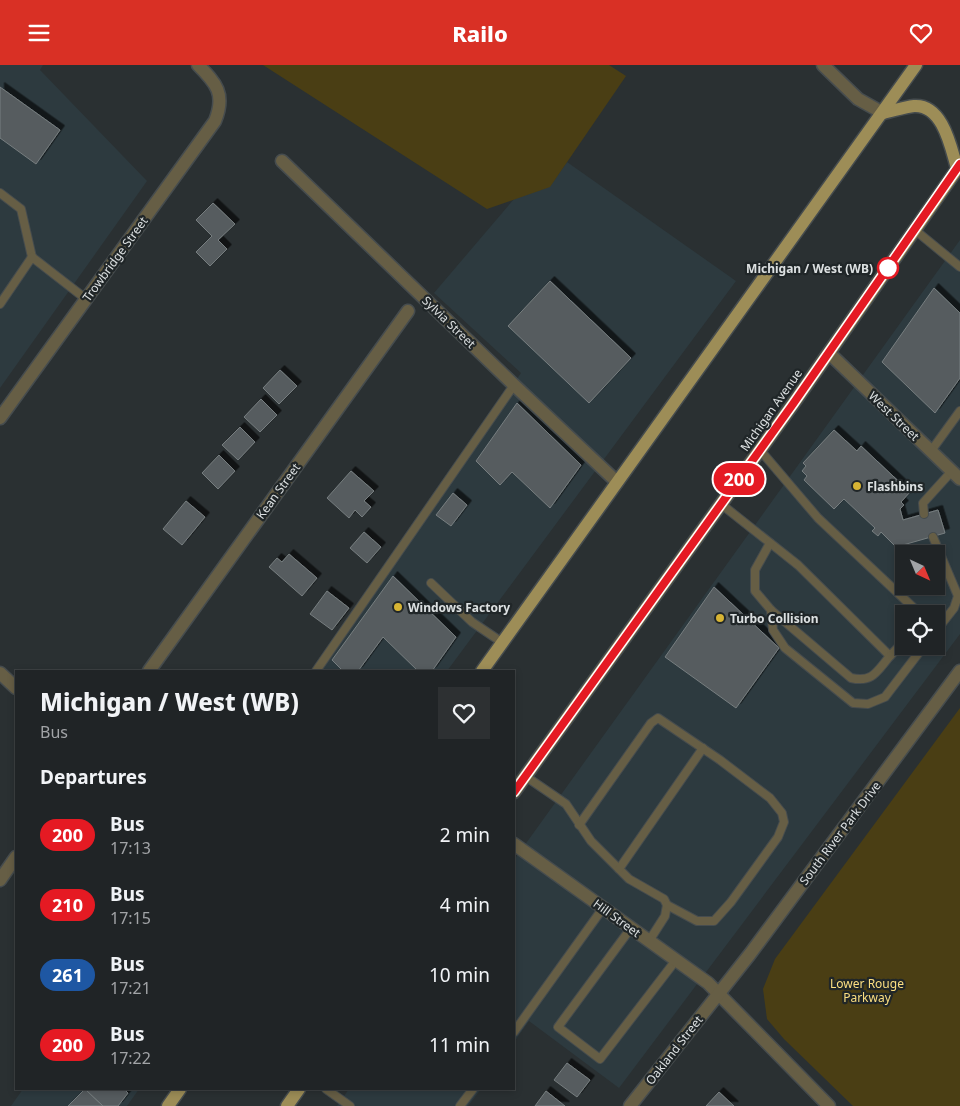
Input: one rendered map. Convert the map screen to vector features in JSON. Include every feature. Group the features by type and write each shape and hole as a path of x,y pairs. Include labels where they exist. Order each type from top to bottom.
{"main road":[{"path":"483,670 916,65"},
{"path":"883,113 916,106 929,111 943,125 959,168"},
{"name":"Michigan Avenue","path":"515,791 760,450 959,168"},
{"path":"168,1106 178,1090"},
{"path":"287,1106 298,1090"}],"street":[{"name":"Trowbridge Street","path":"0,419 215,121 220,104 220,95 214,81 198,65"},
{"path":"823,65 858,99 883,113"},
{"name":"Sylvia Street","path":"282,161 514,385 618,482"},
{"name":"Kean Street","path":"150,670 408,311"},
{"name":"West Street","path":"829,353 956,475"},
{"name":"South River Park Drive","path":"718,995 960,671"},
{"path":"0,673 15,687"},
{"name":"Hill Street","path":"515,845 708,983 829,1106"},
{"path":"0,880 15,858"},
{"name":"Oakland Street","path":"630,1106 718,995"}],"lane":[{"path":"0,193 21,209 32,257 86,299"},
{"path":"915,230 960,267"},
{"path":"0,304 32,257"},
{"path":"317,670 514,385"},
{"path":"931,451 960,411"},
{"path":"760,450 818,518 911,605"},
{"path":"924,514 923,503 956,475"},
{"path":"721,504 798,565 890,656"},
{"path":"933,537 958,596 954,608 945,620"},
{"path":"770,543 755,570 754,591 771,610 851,679 861,681 872,677 895,651"},
{"path":"431,583 472,623 503,643"},
{"path":"771,610 773,630 785,648 853,703 868,704 885,697 917,655"},
{"path":"525,777 566,804 572,811 579,825 591,841 629,879 664,899 667,905 697,921 714,921 778,837 784,822 782,813 770,798 703,748 658,718 651,723 579,825"},
{"path":"619,869 703,748"},
{"path":"649,941 665,916 667,905"},
{"path":"515,1031 603,908"},
{"path":"631,928 558,1027 600,1059 676,961"},
{"path":"327,1090 350,1106"},
{"path":"460,1106 472,1090"}],"shaded area":[{"path":"0,65 43,65 40,70 147,181 0,388"},
{"path":"567,162 736,281 448,670 314,670 521,373 434,293 514,199 550,186"},
{"path":"960,240 960,634 945,654 945,605 895,605 895,655 944,655 619,1088 529,1021 515,1041 515,859"},
{"path":"22,1090 138,1090 127,1106 11,1106"},
{"path":"348,1090 480,1090 468,1106 337,1106"}],"green space":[{"path":"263,65 609,65 626,76 550,187 487,209"},
{"name":"Lower Rouge Parkway","path":"960,708 960,1106 853,1106 784,1039 767,1019 763,989 775,959"}],"building":[{"path":"0,87 60,130 36,164 0,138"},
{"path":"213,203 235,224 218,240 227,249 210,266 196,252 212,236 196,220"},
{"path":"550,281 631,358 589,403 508,326"},
{"path":"934,288 960,313 960,378 935,413 882,362"},
{"path":"280,370 297,386 279,404 263,388"},
{"path":"261,399 277,415 260,432 244,417"},
{"path":"517,403 581,465 550,508 512,472 500,485 476,461"},
{"path":"240,427 255,442 238,460 222,445"},
{"name":"Flashbins","path":"834,430 857,451 861,446 910,492 901,502 904,505 900,509 903,520 938,510 945,533 895,546 881,532 878,536 872,531 875,528 844,499 834,509 804,480 807,476 802,471 806,466 803,463"},
{"path":"219,455 235,471 218,489 202,473"},
{"path":"351,471 374,491 364,501 371,507 362,517 355,510 349,518 327,498"},
{"path":"453,493 467,505 451,526 436,515"},
{"path":"186,501 205,517 182,545 163,529"},
{"path":"364,532 381,547 367,563 350,548"},
{"path":"289,554 317,578 302,596 269,567 277,558 282,562"},
{"name":"Windows Factory","path":"393,576 456,637 433,670 417,670 383,637 359,670 342,670 332,660"},
{"name":"Turbo Collision","path":"714,587 779,648 736,708 665,657"},
{"path":"327,591 349,608 332,630 310,614"},
{"path":"567,1063 590,1080 577,1097 554,1080"},
{"path":"86,1090 103,1106 68,1106"},
{"path":"86,1090 125,1090 128,1093 118,1106 103,1106"},
{"path":"546,1091 565,1106 535,1106"},
{"path":"719,1092 734,1106 706,1106"}],"bus line":[{"name":"200","path":"515,791 793,404 960,164"}],"place":[{"name":"Michigan / West (WB)","path":"888,268"},
{"name":"Flashbins","path":"857,486"},
{"name":"Windows Factory","path":"398,607"},
{"name":"Turbo Collision","path":"720,618"}]}
